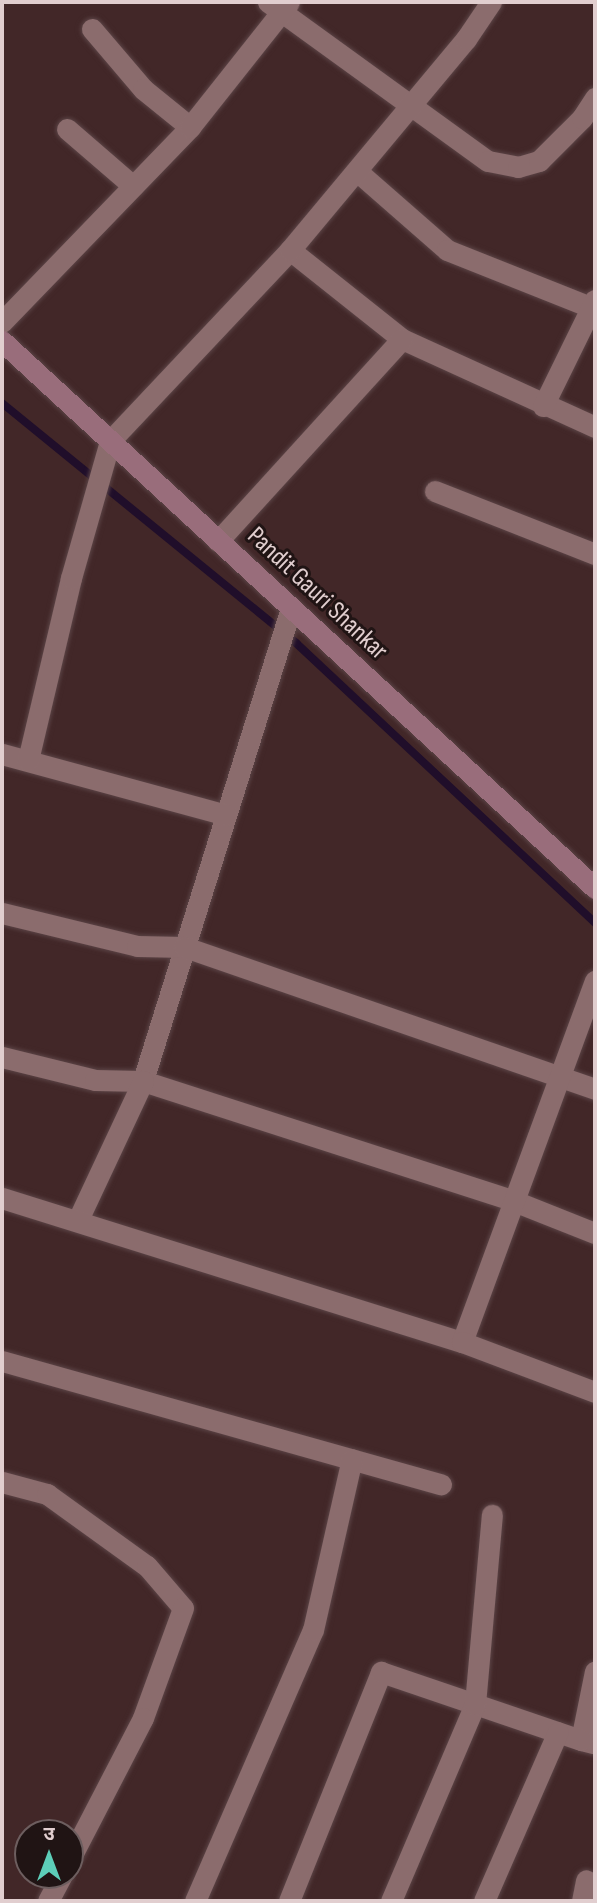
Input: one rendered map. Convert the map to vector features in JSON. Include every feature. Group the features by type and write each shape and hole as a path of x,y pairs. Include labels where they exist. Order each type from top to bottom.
{"street":[{"path":"28,760 71,578 110,441 290,250 358,172 491,2"},
{"path":"2,322 190,127 280,5 410,108 488,161 518,167 539,161 582,118 595,98"},
{"path":"92,29 143,89 190,127"},
{"path":"67,129 133,186"},
{"path":"358,172 447,250 594,305 543,406"},
{"path":"290,250 402,339 543,406 595,427"},
{"path":"218,541 402,339"},
{"name":"Pandit Gauri Shankar","path":"2,341 595,888"},
{"path":"435,491 595,554"},
{"path":"78,1220 143,1082 291,608"},
{"path":"2,754 226,815"},
{"path":"2,914 137,946 185,947 595,1090"},
{"path":"462,1342 595,981"},
{"path":"2,1058 95,1080 143,1082 514,1200 595,1233"},
{"path":"2,1198 462,1342 595,1392"},
{"path":"2,1361 441,1484"},
{"path":"195,1901 313,1630 352,1459"},
{"path":"2,1482 47,1494 147,1566 183,1608 143,1718 84,1832"},
{"path":"391,1901 475,1704 492,1516"},
{"path":"289,1901 382,1672 588,1742 595,1671"},
{"path":"484,1901 558,1731"},
{"path":"582,1901 586,1880"}],"waterway":[{"path":"2,403 296,643 595,923"}]}
